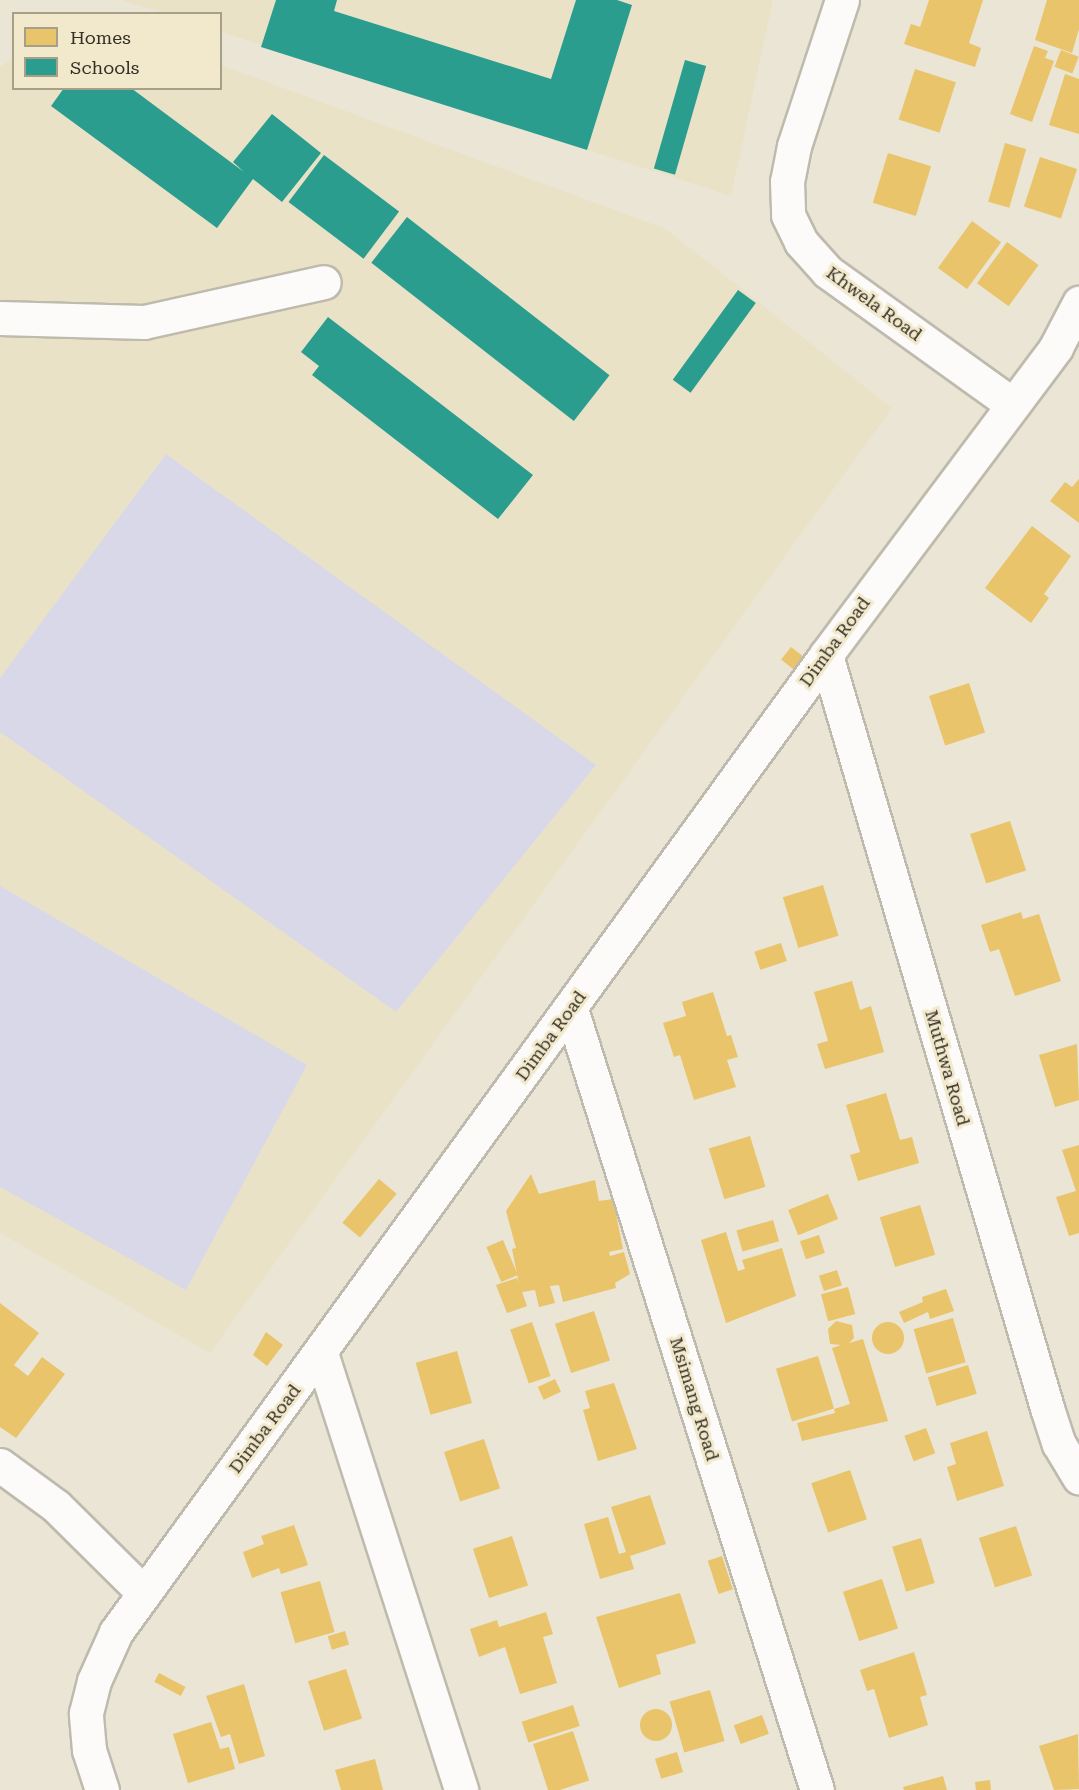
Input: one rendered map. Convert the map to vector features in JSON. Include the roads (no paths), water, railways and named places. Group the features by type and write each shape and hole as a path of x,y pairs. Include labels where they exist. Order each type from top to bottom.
{"street":[{"name":"Khwela Road","path":"842,0 794,146 787,181 788,215 801,242 828,272 1012,404"},
{"path":"0,318 144,322 324,282"},
{"name":"Dimba Road","path":"102,1790 89,1750 86,1713 94,1681 116,1632 571,1009 826,655 1056,346 1079,303"},
{"name":"Muthwa Road","path":"826,655 1047,1408 1059,1444 1079,1477"},
{"name":"Msimang Road","path":"571,1009 817,1790"},
{"path":"321,1353 461,1790"},
{"path":"0,1465 56,1506 144,1593"}]}
